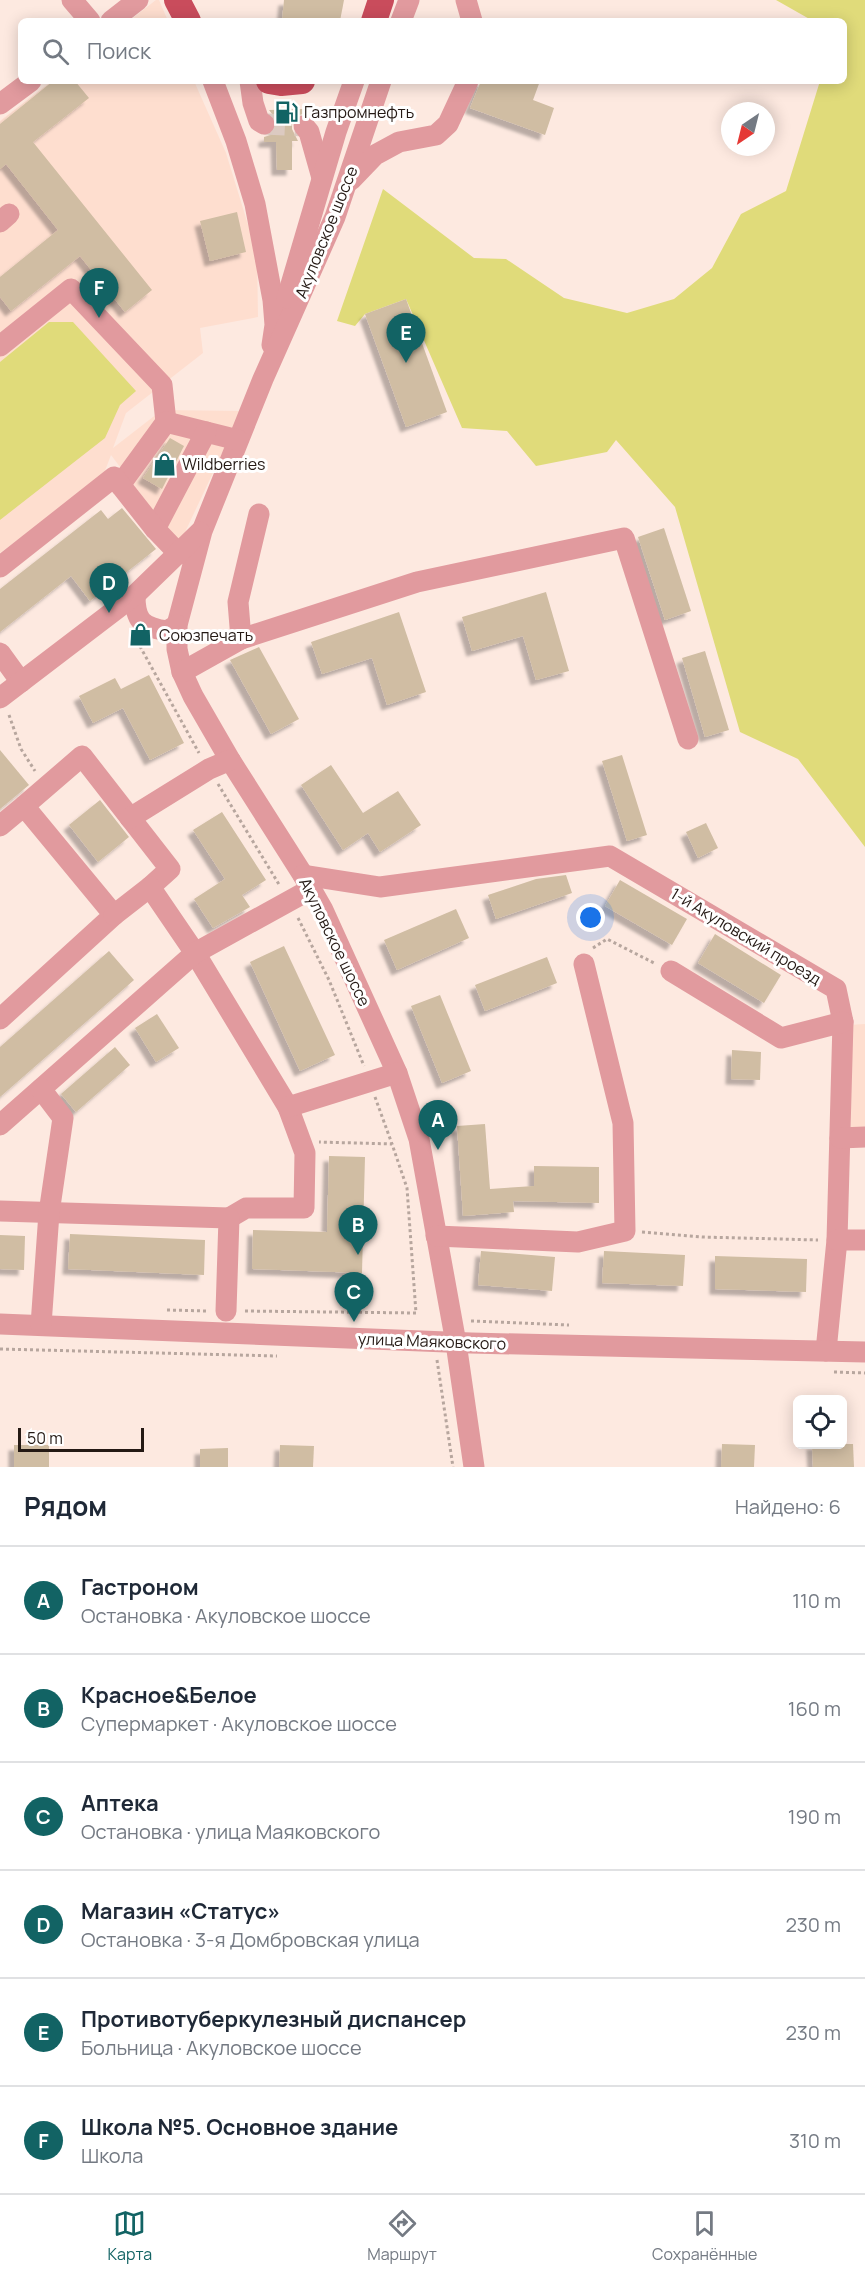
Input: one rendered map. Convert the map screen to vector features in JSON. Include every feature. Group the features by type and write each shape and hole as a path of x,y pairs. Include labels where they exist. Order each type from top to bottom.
{"main road":[{"path":"177,0 186,18"},
{"path":"375,18 381,0"}],"street":[{"path":"72,0 87,18"},
{"path":"115,18 138,0"},
{"path":"403,18 409,0"},
{"path":"466,0 471,18"},
{"path":"1,102 27,84"},
{"path":"214,84 236,141 255,204 273,300 275,325 270,353"},
{"path":"250,84 259,121 264,124"},
{"name":"Акуловское шоссе","path":"263,379 322,178 353,84"},
{"name":"Акуловское шоссе","path":"380,84 335,217 263,379 202,531 177,625 177,649 182,672 193,696 323,910 397,1073 419,1139 456,1343 474,1467"},
{"path":"347,185 375,155 399,142 436,135 448,124 467,84"},
{"path":"304,126 309,132 322,178"},
{"path":"1,342 71,289 162,385 166,423 120,485"},
{"path":"166,423 238,440"},
{"path":"155,529 206,432"},
{"path":"0,567 114,477 155,529 179,554"},
{"path":"241,639 238,602 259,514"},
{"path":"0,698 135,595 202,531"},
{"path":"182,672 241,639 417,582 624,538 688,740"},
{"path":"155,578 173,584 180,592 184,603"},
{"path":"135,595 135,613 149,627 167,631 177,625"},
{"path":"0,653 21,682"},
{"path":"0,826 82,756 170,869 114,915 0,1019"},
{"path":"130,818 209,770 230,760"},
{"path":"24,806 114,915"},
{"name":"1-й Акуловский проезд","path":"307,882 380,887 610,856 836,989 843,1022 840,1138 837,1240 826,1351"},
{"path":"0,1125 195,953 289,901 307,882"},
{"path":"0,1211 229,1218 246,1208 304,1208 305,1153 288,1107 195,953 150,887"},
{"path":"436,1236 578,1242 625,1231 623,1123 584,964"},
{"path":"671,971 782,1038 843,1022"},
{"path":"288,1107 397,1073"},
{"path":"40,1324 49,1213 63,1118 42,1089"},
{"path":"840,1138 865,1137"},
{"path":"225,1311 229,1218"},
{"path":"837,1240 865,1240"},
{"name":"улица Маяковского","path":"0,1324 456,1343 865,1352"}],"path":[{"path":"132,633 209,770 289,901 329,980 370,1082 407,1188 416,1313 157,1310"},
{"path":"0,717 8,711 21,749 46,787"},
{"path":"584,964 593,948 607,939 671,971"},
{"path":"301,1142 392,1144"},
{"path":"625,1231 702,1237 837,1240"},
{"path":"0,1349 284,1356"},
{"path":"437,1360 453,1467"}],"shaded area":[{"path":"159,0 167,18 133,18"},
{"path":"776,0 865,0 865,847 798,759 740,732 675,507 616,440 607,452 536,466 507,431 462,428 406,299 365,314 355,326 337,321 383,189 474,258 506,259 564,298 627,313 674,299 712,268 741,214 786,191 819,84 847,84 847,18 808,18"},
{"path":"48,84 195,84 226,153 257,254 258,317 200,328 203,353 126,413 113,448 162,410 242,411 179,545 111,455 103,476 0,553 0,121"},
{"path":"49,322 73,322 136,391 120,405 105,438 0,520 0,362"},
{"path":"865,1024 865,1130 851,1130 849,1025"}],"building":[{"path":"284,0 344,0 341,18 282,18"},
{"path":"49,84 77,84 89,98 33,142 152,290 125,312 80,256 11,311 0,297 0,277 58,230 6,164 0,169 0,124"},
{"path":"480,84 539,84 533,100 554,108 545,135 470,108"},
{"path":"303,109 303,114 296,116 292,122 292,129 298,141 292,141 292,170 277,170 276,142 264,142 264,137 271,135 277,125 269,110"},
{"path":"237,212 246,252 210,261 200,221"},
{"path":"406,299 447,412 406,427 365,314"},
{"name":"Wildberries","path":"170,438 184,446 162,489 143,478"},
{"path":"122,508 156,549 90,601 71,576 0,632 0,589 101,510 108,519"},
{"path":"664,528 691,611 665,620 638,537"},
{"path":"546,592 569,671 536,680 523,636 472,651 462,617"},
{"path":"399,612 426,692 387,705 372,658 322,674 311,642"},
{"path":"259,647 299,719 271,734 230,660"},
{"path":"705,651 729,730 705,737 682,658"},
{"path":"149,675 184,743 150,760 123,708 93,723 79,696 115,678 121,689"},
{"path":"0,750 29,785 0,809"},
{"path":"622,755 647,835 627,841 602,761"},
{"path":"331,765 363,813 398,791 421,825 380,852 368,833 343,850 301,785"},
{"path":"100,800 129,837 98,862 69,825"},
{"path":"222,812 266,880 242,895 250,907 213,928 194,899 225,879 193,830"},
{"path":"706,823 718,848 698,858 686,832"},
{"path":"566,875 572,893 496,919 488,895 536,879"},
{"path":"620,880 687,919 672,945 605,906"},
{"path":"456,909 469,938 397,970 384,940"},
{"path":"715,934 781,975 764,1003 698,963"},
{"path":"284,946 335,1055 300,1071 250,962"},
{"path":"109,951 134,980 0,1097 0,1047"},
{"path":"547,957 557,983 485,1011 475,985"},
{"path":"440,995 471,1071 442,1083 411,1006"},
{"path":"157,1014 179,1048 156,1062 135,1028"},
{"path":"115,1047 130,1065 76,1112 61,1094"},
{"path":"732,1050 761,1052 760,1080 731,1079"},
{"path":"485,1124 490,1189 534,1186 534,1166 599,1167 599,1203 513,1201 514,1212 463,1216 457,1126"},
{"path":"329,1156 365,1157 362,1273 252,1269 253,1230 327,1232"},
{"path":"70,1234 205,1240 204,1275 68,1269"},
{"path":"0,1235 25,1236 24,1270 0,1269"},
{"path":"481,1251 555,1257 552,1291 478,1285"},
{"path":"604,1251 685,1255 683,1286 602,1283"},
{"path":"715,1256 807,1259 806,1292 715,1289"},
{"path":"722,1444 755,1445 754,1467 721,1467"},
{"path":"847,1444 853,1444 854,1467 813,1467 812,1449 847,1449"},
{"path":"14,1445 49,1445 49,1467 14,1467"},
{"path":"280,1445 314,1446 313,1467 279,1467"},
{"path":"228,1448 228,1467 200,1467 200,1449"}],"tunnel":[{"path":"264,124 304,126"}],"place":[{"name":"Газпромнефть","path":"286,112"},
{"name":"Школа №5. Основное здание","path":"99,318"},
{"name":"Противотуберкулезный диспансер","path":"406,363"},
{"name":"Wildberries","path":"164,464"},
{"name":"Магазин «Статус»","path":"109,613"},
{"name":"Союзпечать","path":"141,635"},
{"name":"Гастроном","path":"438,1150"},
{"name":"Красное&Белое","path":"358,1255"},
{"name":"Аптека","path":"354,1322"}]}
